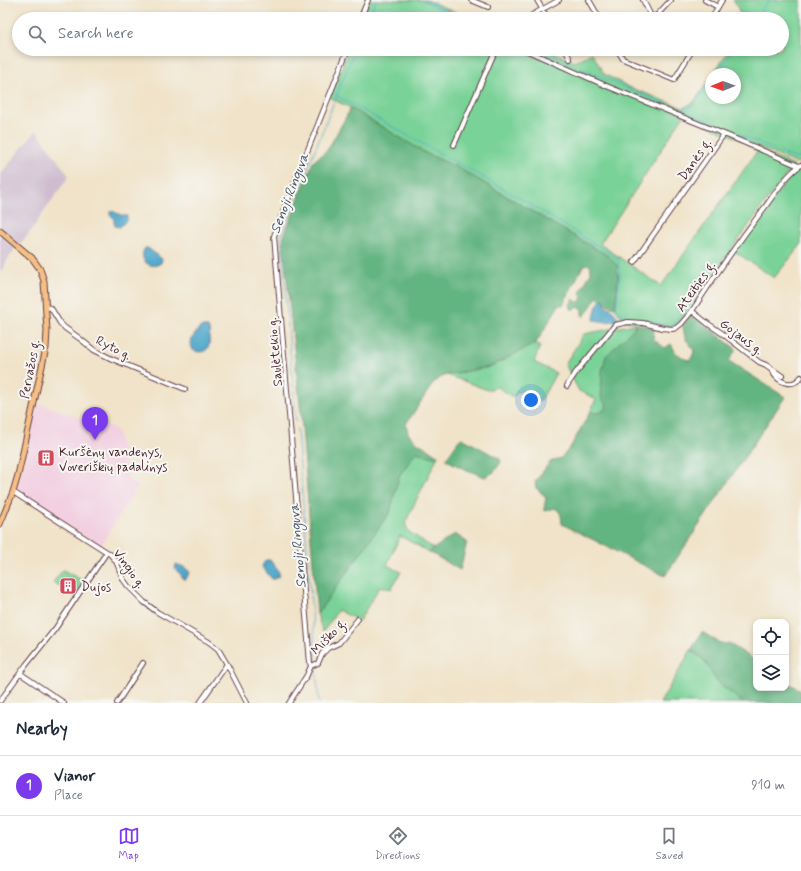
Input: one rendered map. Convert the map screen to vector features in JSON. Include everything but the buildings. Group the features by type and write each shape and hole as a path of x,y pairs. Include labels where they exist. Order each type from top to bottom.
{"main road":[{"name":"Pervažos g.","path":"0,231 32,258 40,269 44,282 47,330 47,342 21,464 13,492 0,524"}],"street":[{"path":"363,12 368,0"},
{"path":"471,0 488,7"},
{"path":"537,0 544,12"},
{"path":"537,12 558,0"},
{"path":"589,0 596,12"},
{"path":"642,0 649,12"},
{"path":"660,12 671,0"},
{"path":"706,0 718,7"},
{"path":"715,12 722,0"},
{"name":"Saulėtekio g.","path":"311,666 274,236 284,207 345,56"},
{"path":"454,145 493,56"},
{"path":"539,56 609,87 724,134"},
{"path":"621,56 623,59 674,80 689,56"},
{"name":"Danės g.","path":"634,262 724,134 800,166"},
{"name":"Ateities g.","path":"567,386 577,371 615,326 628,322 643,323 672,329 681,324 692,311 725,261 760,213 789,175 800,166"},
{"name":"Ryto g.","path":"45,307 51,308 60,323 65,328 94,350 185,389"},
{"name":"Gojaus g.","path":"692,311 759,362 782,376"},
{"path":"771,369 778,379 786,383 800,378"},
{"name":"Vingio g.","path":"13,492 107,552 116,561 123,579 139,598 157,612 209,642 218,649 247,703"},
{"path":"0,701 55,628 107,552"},
{"name":"Miško g.","path":"290,703 311,666 318,663 322,654 328,648 339,643 358,619"},
{"path":"117,703 143,663"},
{"path":"200,703 227,664"},
{"path":"21,674 64,703"}],"shaded area":[{"path":"36,130 69,176 30,232 19,245 0,229 0,175"},
{"path":"0,234 16,247 0,272"},
{"path":"38,403 89,421 90,419 109,426 117,431 128,480 138,486 101,546 15,492"}],"green space":[{"path":"369,0 427,0 455,12 364,12"},
{"path":"733,0 801,0 801,162 795,163 684,115 600,244 661,286 758,150 794,166 759,211 682,319 672,327 625,321 615,307 618,276 608,256 457,167 427,154 351,108 330,98 346,56 561,56 575,62 586,56 594,56 604,74 629,87 683,108 694,102 705,86 705,104 741,104 741,68 717,68 725,56 789,56 789,12 739,12 737,5"},
{"path":"351,108 427,154 457,167 608,256 617,265 618,276 615,307 605,304 603,299 601,300 597,297 584,317 582,315 582,310 579,307 571,309 570,305 573,299 580,302 582,297 580,293 591,272 590,265 587,264 583,266 563,305 559,305 536,343 490,367 446,375 434,382 406,424 408,433 414,440 439,456 437,458 416,452 399,476 390,512 317,614 301,415 283,242 313,162 328,149"},
{"path":"801,168 801,245 774,278 734,251 793,173"},
{"path":"691,314 736,349 729,361 785,397 665,576 562,524 560,513 555,508 545,511 546,497 536,488 535,482 550,462 561,458 570,448 590,412 600,412 606,408 607,405 601,398 602,371 606,356 635,327 635,324 655,328 653,334 654,340 665,348 671,344 676,353 687,360 691,359 694,352 685,338 683,326"},
{"path":"635,324 606,408 599,413 590,412 596,399 579,391 565,364 584,334"},
{"path":"536,343 540,346 534,362 556,373 540,402 518,391 513,397 497,387 488,390 446,375 490,367"},
{"path":"462,438 500,459 501,462 494,472 485,477 447,460 447,457"},
{"path":"416,451 437,458 405,523 408,531 434,549 429,552 400,536 387,565 401,572 391,589 380,586 359,621 338,610 323,632 317,614 390,512 399,476"},
{"path":"455,534 467,542 460,570 429,552"},
{"path":"63,570 84,581 74,596 53,582"},
{"path":"702,632 720,643 730,644 753,659 753,691 789,691 789,684 801,690 801,703 742,703 717,682 704,660 691,650"},
{"path":"691,650 704,660 717,682 742,703 660,703"}],"water":[{"path":"110,211 127,216 127,220 120,227 115,226 114,219 110,214"},
{"path":"145,248 148,248 162,259 161,263 153,266 146,263 143,256"},
{"path":"603,299 606,307 611,308 619,319 617,321 606,322 594,320 597,305"},
{"path":"201,327 208,327 210,332 209,343 208,348 205,351 198,352 193,350 191,342 193,336"},
{"path":"266,560 270,560 279,572 279,576 274,579 272,579 262,567"},
{"path":"176,564 184,567 190,572 186,579 183,579 175,569"}],"waterway":[{"name":"Senoji Ringuva","path":"371,12 376,0"},
{"path":"422,0 450,12"},
{"path":"432,5 435,0"},
{"path":"760,12 769,0"},
{"name":"Senoji Ringuva","path":"296,422 281,239 282,233 352,56"},
{"path":"552,56 794,158 801,158"},
{"path":"720,68 729,56"},
{"path":"683,110 692,106 705,89"},
{"path":"337,96 520,198 609,253 618,260 620,274 616,308 617,311 623,315 671,326 686,309"},
{"name":"Senoji Ringuva","path":"297,429 316,661"},
{"name":"Senoji Ringuva","path":"316,667 319,703"}],"place":[{"name":"Vianor","path":"95,440"},
{"name":"Kuršėnų vandenys, Voveriškių padalinys","path":"46,458"},
{"name":"Dujos","path":"68,586"}]}
